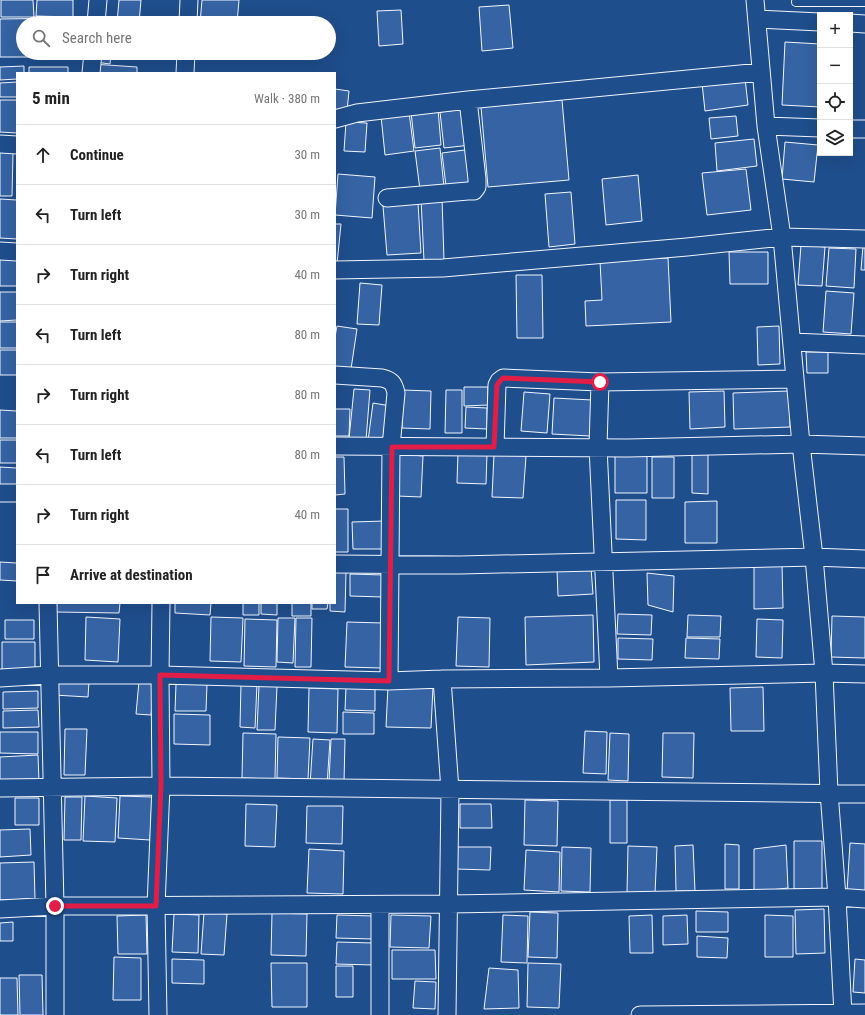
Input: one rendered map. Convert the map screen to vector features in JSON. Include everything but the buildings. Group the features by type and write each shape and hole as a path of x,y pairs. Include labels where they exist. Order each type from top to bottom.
{"street":[{"path":"97,16 98,0"},
{"path":"188,16 189,0"},
{"path":"755,0 766,126 782,237 801,444 814,557 824,673 829,792 837,898 843,1014"},
{"path":"757,19 817,22"},
{"path":"853,23 865,24"},
{"path":"91,72 92,60"},
{"path":"185,72 186,60"},
{"path":"336,119 357,113 468,100 761,72"},
{"path":"387,198 474,191 477,187 478,180 468,100"},
{"path":"766,126 817,128"},
{"path":"853,129 865,129"},
{"path":"0,144 16,144"},
{"path":"336,270 444,268 782,237 865,239"},
{"path":"0,251 16,252"},
{"path":"792,342 865,345"},
{"path":"336,376 382,378 389,380 394,384 396,393 392,447 389,565 389,681"},
{"path":"494,447 497,385 503,378 600,382 795,379"},
{"path":"600,382 598,447 609,678"},
{"path":"336,446 598,447 801,444 865,446"},
{"path":"0,493 16,493"},
{"path":"336,564 389,565 603,562 814,557 865,559"},
{"path":"48,604 55,906 55,1015"},
{"path":"153,1015 159,1015 156,906 161,786 161,604"},
{"path":"0,678 49,675 160,675 389,681 824,673 865,674"},
{"path":"442,679 450,790 447,1015"},
{"path":"0,788 161,786 450,790 829,792 865,794"},
{"path":"0,909 55,906 380,905 837,898 865,899"},
{"path":"380,905 380,1015"},
{"path":"640,1015 865,1013"}],"lane":[{"path":"796,2 865,2"}],"route":[{"path":"55,906 156,906 161,786 160,675 389,681 389,565 392,447 494,447 497,385 503,378 508,377 600,382"}]}
